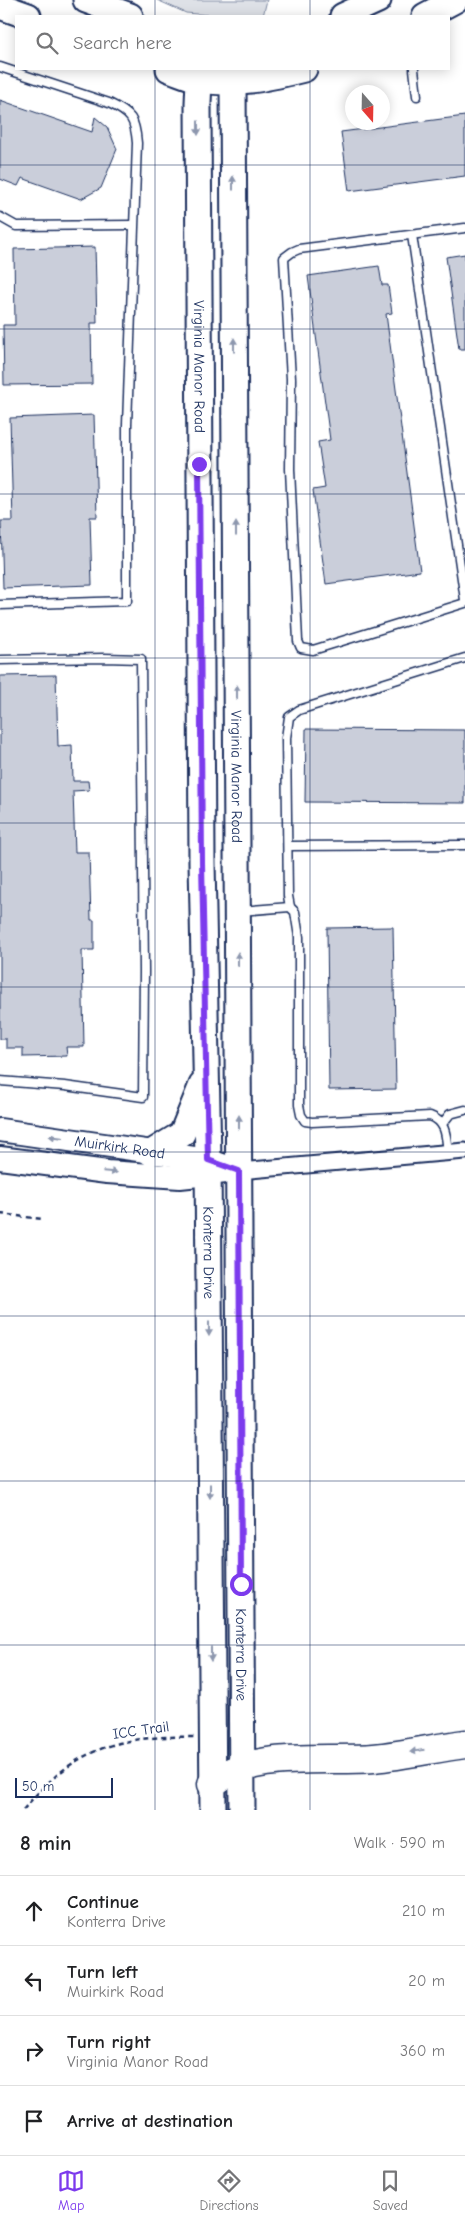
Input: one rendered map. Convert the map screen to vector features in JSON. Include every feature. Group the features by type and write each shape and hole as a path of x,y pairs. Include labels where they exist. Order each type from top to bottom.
{"highway":[{"path":"212,1797 223,1774 242,1766 267,1762 375,1758 465,1744"}],"main road":[{"path":"86,0 127,15"},
{"path":"345,15 378,0"},
{"path":"427,15 455,0"},
{"path":"0,6 25,15"},
{"path":"175,70 200,74 231,75 282,74 300,70"},
{"name":"Virginia Manor Road","path":"200,74 202,852 208,1167"},
{"name":"Virginia Manor Road","path":"231,75 239,1171"},
{"path":"152,1153 182,1134 206,1074"},
{"name":"Muirkirk Road","path":"0,1130 152,1153 208,1167 239,1171"},
{"name":"Muirkirk Road","path":"0,1158 107,1172 180,1177 208,1167"},
{"name":"Konterra Drive","path":"208,1167 212,1797"},
{"name":"Konterra Drive","path":"239,1171 242,1810"}],"street":[{"name":"Muirkirk Road","path":"239,1171 465,1151"}],"lane":[{"path":"0,67 109,103 126,111 134,122 137,143 127,425 127,601 0,605"},
{"path":"414,70 417,96"},
{"path":"0,216 16,226 133,225"},
{"path":"412,235 465,602 314,650 302,648 298,641 290,469 291,379 284,258 299,249 465,228"},
{"path":"448,1152 446,1134 438,1118 419,1115 305,1121 301,1115 299,1105 299,937 295,912 290,907 288,896 286,738 289,717 299,710 465,658"},
{"path":"0,660 141,659 144,971 143,1097 65,1086 0,1080"},
{"path":"288,846 465,845"},
{"path":"238,912 290,907"},
{"path":"442,1124 450,1114 465,1110"}],"path":[{"path":"0,1214 43,1219"},
{"name":"ICC Trail","path":"23,1810 58,1772 75,1760 96,1750 120,1742 159,1736 196,1737"}],"shaded area":[{"path":"157,0 267,0 263,15 186,13"}],"building":[{"path":"0,100 92,132 95,117 107,127 117,149 101,188 81,199 22,178 18,186 0,179"},
{"path":"465,116 465,176 349,191 341,132 390,130 390,126"},
{"path":"95,247 97,323 91,323 92,384 4,385 3,325 15,325 14,249"},
{"path":"465,254 465,349 459,349 446,257"},
{"path":"379,266 382,285 388,285 392,313 386,314 420,571 326,584 313,490 325,488 318,442 330,440 308,276"},
{"path":"94,415 97,517 90,517 92,585 3,588 1,521 13,521 10,418"},
{"path":"56,675 58,746 72,745 73,781 88,781 89,790 73,791 75,852 89,852 91,920 94,920 94,950 82,950 84,1047 66,1047 67,1056 23,1057 23,1048 6,1048 6,1039 0,1039 0,676"},
{"path":"306,729 465,730 465,803 305,802"},
{"path":"393,927 396,1089 329,1090 327,928"}],"route":[{"path":"199,464 202,862 208,1160 239,1171 241,1584"}]}
